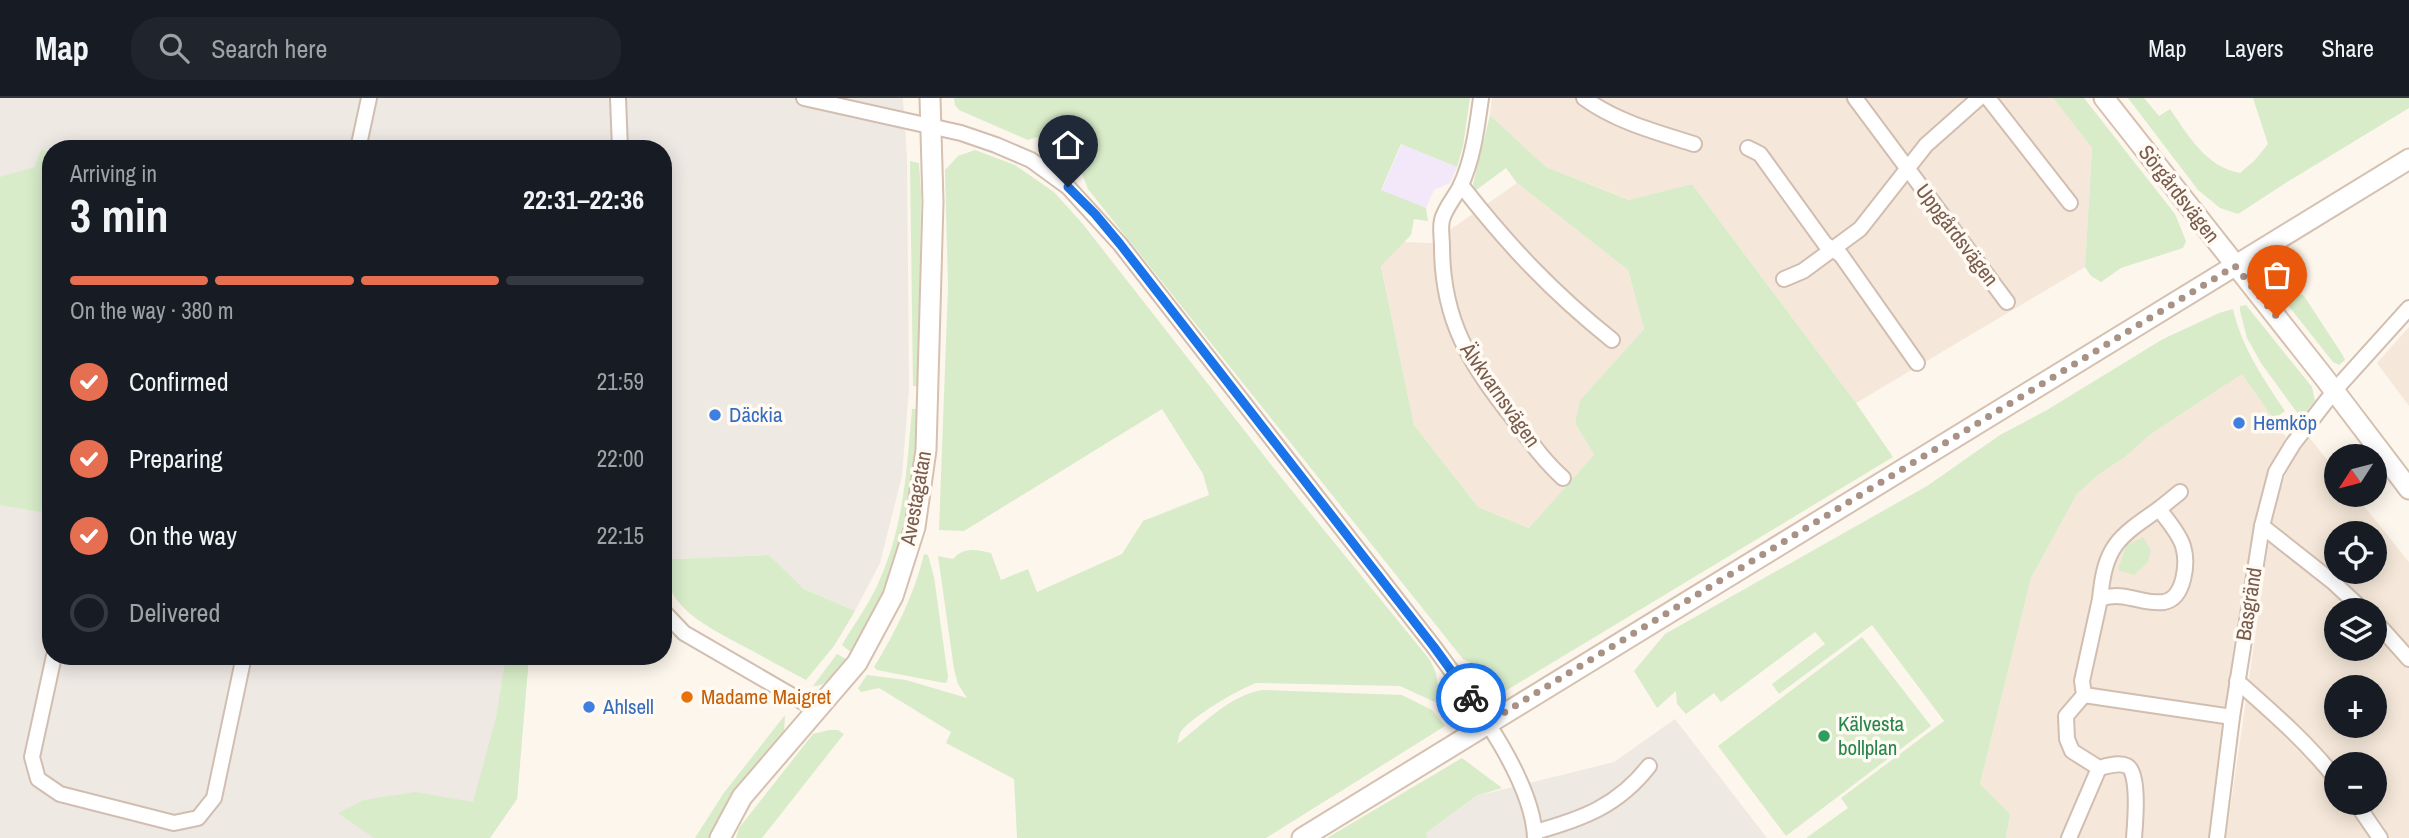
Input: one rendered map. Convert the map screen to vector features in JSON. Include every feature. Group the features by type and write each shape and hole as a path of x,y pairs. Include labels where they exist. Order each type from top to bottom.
{"street":[{"path":"360,140 369,98"},
{"path":"618,98 620,140"},
{"path":"804,98 986,141 1031,160 1068,187 1095,214 1434,647 1506,752 1525,796 1535,835 1579,820 1603,807 1639,779 1649,766"},
{"name":"Avestagatan","path":"720,838 742,797 865,651 893,596 915,527 926,450 933,202 930,98"},
{"name":"Älvkvarnsvägen","path":"1481,98 1474,140 1461,186 1442,220 1442,266 1448,307 1457,332 1474,364 1549,466 1563,478"},
{"path":"1584,98 1634,125 1694,144"},
{"name":"Uppgårdsvägen","path":"1855,98 2007,302"},
{"name":"Uppgårdsvägen","path":"1784,279 1803,271 1860,229 1926,145 1979,98"},
{"path":"1988,98 2070,203"},
{"name":"Sörgårdsvägen","path":"2104,98 2409,489"},
{"path":"1748,148 1760,154 1825,244 1841,255 1917,363"},
{"path":"1302,838 2409,159"},
{"path":"1461,186 1521,258 1574,309 1612,340"},
{"name":"Basgränd","path":"2217,838 2237,681 2262,526 2276,472 2293,444 2334,390 2407,316"},
{"path":"2134,838 2133,774 2126,765 2099,768 2072,751 2067,739 2066,716 2084,695 2082,681 2100,599 2105,562 2124,533 2180,492"},
{"path":"2100,599 2110,595 2164,602 2172,599 2180,587 2186,565 2183,545 2159,509"},
{"name":"Basgränd","path":"2262,526 2350,598"},
{"path":"672,620 684,632 815,709"},
{"path":"2387,634 2409,659"},
{"path":"52,665 32,757 38,779 60,794 174,823 198,818 214,797 242,665"},
{"path":"2237,681 2291,729 2324,763"},
{"path":"2084,695 2232,717"},
{"path":"2069,838 2099,768"},
{"path":"2364,815 2380,838"}],"shaded area":[{"path":"0,98 903,98 907,158 909,388 902,476 880,563 855,611 804,589 769,555 672,559 672,140 42,140 42,665 528,665 517,799 490,838 0,838"},
{"path":"1492,98 2053,98 2092,148 2085,267 1856,403 1692,184 1630,200 1546,167 1490,115"},
{"path":"1402,144 1457,167 1450,183 1434,190 1426,208 1381,191"},
{"path":"1517,183 1628,270 1644,329 1580,400 1575,423 1594,455 1530,528 1478,507 1414,425 1381,265 1403,242 1431,243"},
{"path":"2409,327 2409,406 2377,363"},
{"path":"2242,374 2286,437 2269,473 2233,650 2210,838 2006,838 2010,814 1980,784 2031,578 2077,494 2151,434"},
{"path":"2309,437 2324,456 2324,508 2365,508 2376,521 2324,521 2324,584 2387,584 2387,535 2409,562 2409,838 2226,838 2273,512 2288,467"},
{"path":"1675,719 1767,838 1427,838 1426,833 1476,796 1614,762"}],"green space":[{"path":"954,98 1470,98 1457,167 1401,144 1381,190 1426,208 1428,221 1414,219 1411,235 1381,266 1414,425 1478,507 1529,528 1594,455 1575,423 1580,400 1644,329 1628,270 1517,183 1506,168 1475,191 1473,184 1490,115 1546,167 1629,200 1692,184 1856,403 1893,457 1502,693 1487,672 1463,659 1088,189 1079,166 1037,137 1028,140 959,110"},
{"path":"2053,98 2084,98 2175,214 2186,241 2183,248 2121,268 2101,282 2091,276 2085,267 2092,148"},
{"path":"2128,98 2144,98 2159,116 2170,109 2191,139 2208,157 2228,170 2240,173 2268,144 2253,98 2409,98 2409,108 2238,214 2220,208 2198,190"},
{"path":"42,150 41,512 0,505 0,177 35,167"},
{"path":"975,150 1015,165 1054,192 1082,223 1280,476 1430,660 1436,673 1440,699 1437,703 1400,686 1256,683 1215,705 1185,727 1177,744 1227,704 1262,690 1402,695 1432,710 1445,726 1266,838 1017,838 1014,779 946,743 951,732 879,688 861,692 858,688 867,675 906,680 967,698 958,684 954,669 938,556 953,559 961,552 971,550 991,553 1001,580 1028,569 1037,592 1122,554 1143,521 1209,495 1203,474 1162,409 964,531 939,530 948,287 945,170 958,156"},
{"path":"910,161 919,163 921,193 919,386 913,386"},
{"path":"2277,282 2304,296 2342,354 2345,360 2339,365 2333,362 2272,285"},
{"path":"2246,305 2312,387 2315,401 2301,418 2261,363 2247,338 2240,311 2240,306"},
{"path":"2233,309 2248,350 2285,411 2277,417 2283,433 2242,374 2151,434 2077,494 2031,578 1980,784 2010,814 2006,838 1806,838 1848,808 1841,798 1944,721 1872,625 1779,694 1772,684 1825,644 1815,632 1721,702 1714,693 1686,714 1677,704 1676,691 1657,708 1634,671 1665,634 1927,486 2000,435 2047,410 2163,339"},
{"path":"912,409 918,409 903,539 886,590 852,653 842,645 876,588 894,538 903,496"},
{"path":"2143,537 2151,550 2148,562 2134,575 2118,570 2126,546"},
{"path":"924,554 928,555 934,577 948,677 944,683 877,670 874,667 904,612"},
{"path":"769,555 804,589 855,611 834,646 806,680 714,630 678,602 672,592 672,558"},
{"name":"Kälvesta bollplan","path":"1862,637 1931,726 1786,836 1718,746"},
{"path":"837,654 846,659 836,673 823,684 813,686"},
{"path":"505,665 528,665 517,799 490,838 374,838 338,813 364,800 415,792 473,802 496,718"},
{"path":"785,715 784,733 722,816 709,838 695,838 723,794"},
{"path":"838,730 844,734 762,838 736,838 739,828 813,734"},
{"path":"1462,758 1502,788 1476,796 1426,833 1427,838 1327,838"}],"way so far":[{"path":"1471,698 1487,723 2235,266 2277,317"}],"place":[{"name":"Däckia","path":"715,415"},
{"name":"Hemköp","path":"2239,423"},
{"name":"Madame Maigret","path":"687,697"},
{"name":"Ahlsell","path":"589,707"},
{"name":"Kälvesta bollplan","path":"1824,736"}],"route":[{"path":"1068,187 1120,244 1471,698"}]}
